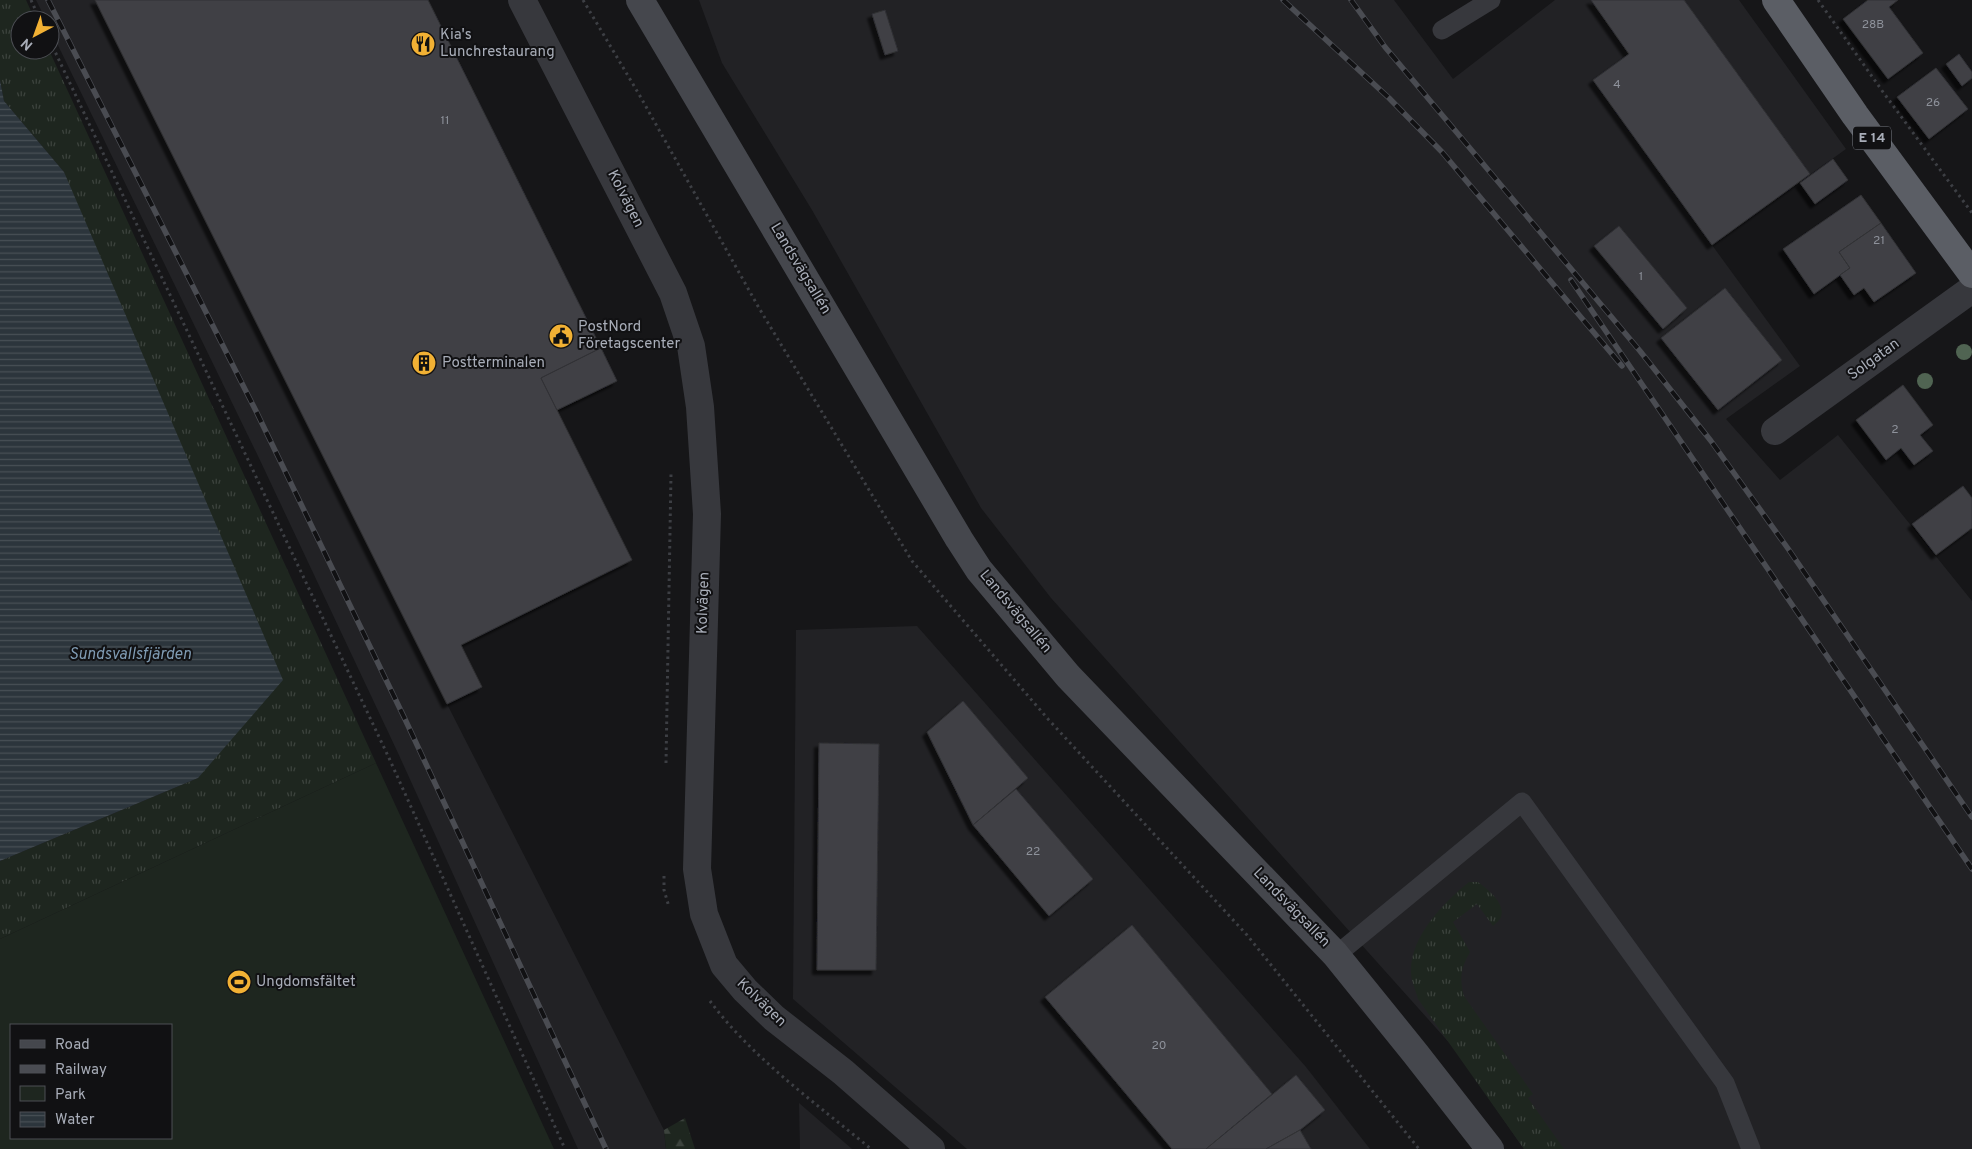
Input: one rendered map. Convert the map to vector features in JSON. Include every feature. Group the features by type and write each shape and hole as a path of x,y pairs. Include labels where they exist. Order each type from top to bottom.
{"highway":[{"name":"E 14","path":"1776,0 1855,115 1972,274"}],"main road":[{"name":"Landsvägsallén","path":"640,0 954,530 980,570 1068,676 1335,954 1490,1149"}],"street":[{"name":"Kolvägen","path":"522,0 673,293 691,346 700,407 706,514 697,869 704,914 724,965 745,990 774,1018 843,1072 931,1149"},
{"name":"Solgatan","path":"1775,431 1972,289"}],"lane":[{"path":"1442,30 1491,0"},
{"path":"1335,954 1446,866 1522,802 1725,1083 1751,1149"}],"path":[{"path":"1818,0 1972,213"},
{"path":"59,60 389,758 565,1149"},
{"path":"666,770 671,470"},
{"path":"664,870 664,890 669,909"},
{"path":"706,994 721,1016 773,1067 871,1149"}],"shaded area":[{"path":"36,0 95,0 447,704 664,1130 666,1149 578,1149 398,753 258,456 60,50 60,10 41,10"},
{"path":"699,0 1394,0 1453,79 1555,0 1739,0 1846,149 1712,245 1800,366 1726,419 1780,480 1838,435 1972,601 1972,1149 1524,1149 1453,1047 1051,598 981,508 812,210 722,63"},
{"path":"917,626 1306,1067 1370,1149 967,1149 793,999 796,630"},
{"path":"799,1103 852,1149 800,1149"}],"green space":[{"path":"0,0 26,0 30,10 10,10 10,60 54,60 376,763 0,939 0,861 198,778 64,172 4,101 0,80"},
{"name":"Ungdomsfältet","path":"376,763 554,1149 0,1149 0,939"},
{"path":"1469,882 1478,882 1491,892 1501,907 1502,912 1500,918 1493,926 1477,904 1453,922 1470,952 1462,973 1464,996 1533,1094 1528,1098 1564,1149 1524,1149 1418,999 1411,972 1416,946 1439,910"},
{"path":"685,1118 695,1149 666,1149 664,1130"}],"water":[{"name":"Sundsvallsfjärden","path":"0,80 4,101 64,172 283,680 198,778 0,861"}],"building":[{"name":"Postterminalen","path":"95,0 428,0 601,348 541,378 632,560 461,645 482,687 447,704"},
{"path":"1591,0 1684,0 1810,174 1712,245 1593,80 1629,54"},
{"path":"1868,0 1898,0 1889,7 1923,53 1888,79 1843,19"},
{"path":"885,10 898,51 885,55 872,14"},
{"path":"1959,54 1972,72 1972,78 1962,86 1946,64"},
{"path":"1936,68 1968,109 1929,139 1897,97"},
{"path":"1833,159 1848,180 1815,204 1800,183"},
{"path":"1861,195 1881,223 1839,252 1850,268 1814,294 1783,249"},
{"path":"1881,223 1916,273 1874,302 1864,288 1854,295 1840,275 1850,268 1839,252"},
{"path":"1619,226 1687,308 1663,329 1594,246"},
{"path":"1725,288 1782,360 1718,410 1661,338"},
{"path":"601,348 617,381 557,410 541,378"},
{"path":"1903,385 1933,425 1920,435 1933,451 1914,465 1901,448 1886,460 1856,420"},
{"path":"1963,486 1972,498 1972,528 1936,555 1912,524"},
{"path":"963,701 1028,778 973,825 927,732"},
{"path":"819,743 879,744 876,970 817,970"},
{"path":"1016,789 1093,879 1049,916 973,825"},
{"path":"1132,925 1272,1094 1206,1149 1172,1149 1045,997"},
{"path":"1296,1075 1325,1110 1300,1130 1266,1149 1206,1149"},
{"path":"1300,1130 1311,1149 1266,1149 1293,1134"}],"railway":[{"path":"48,0 256,411 404,717 606,1149"},
{"path":"1283,0 1389,98 1442,152 1622,366"},
{"path":"1351,0 1385,47 1640,351 1711,441 1789,550 1972,817"},
{"path":"1571,280 1972,869"}],"place":[{"name":"Kia's Lunchrestaurang","path":"423,44"},
{"name":"PostNord Företagscenter","path":"561,336"},
{"name":"Postterminalen","path":"424,363"},
{"name":"Ungdomsfältet","path":"239,982"}]}
